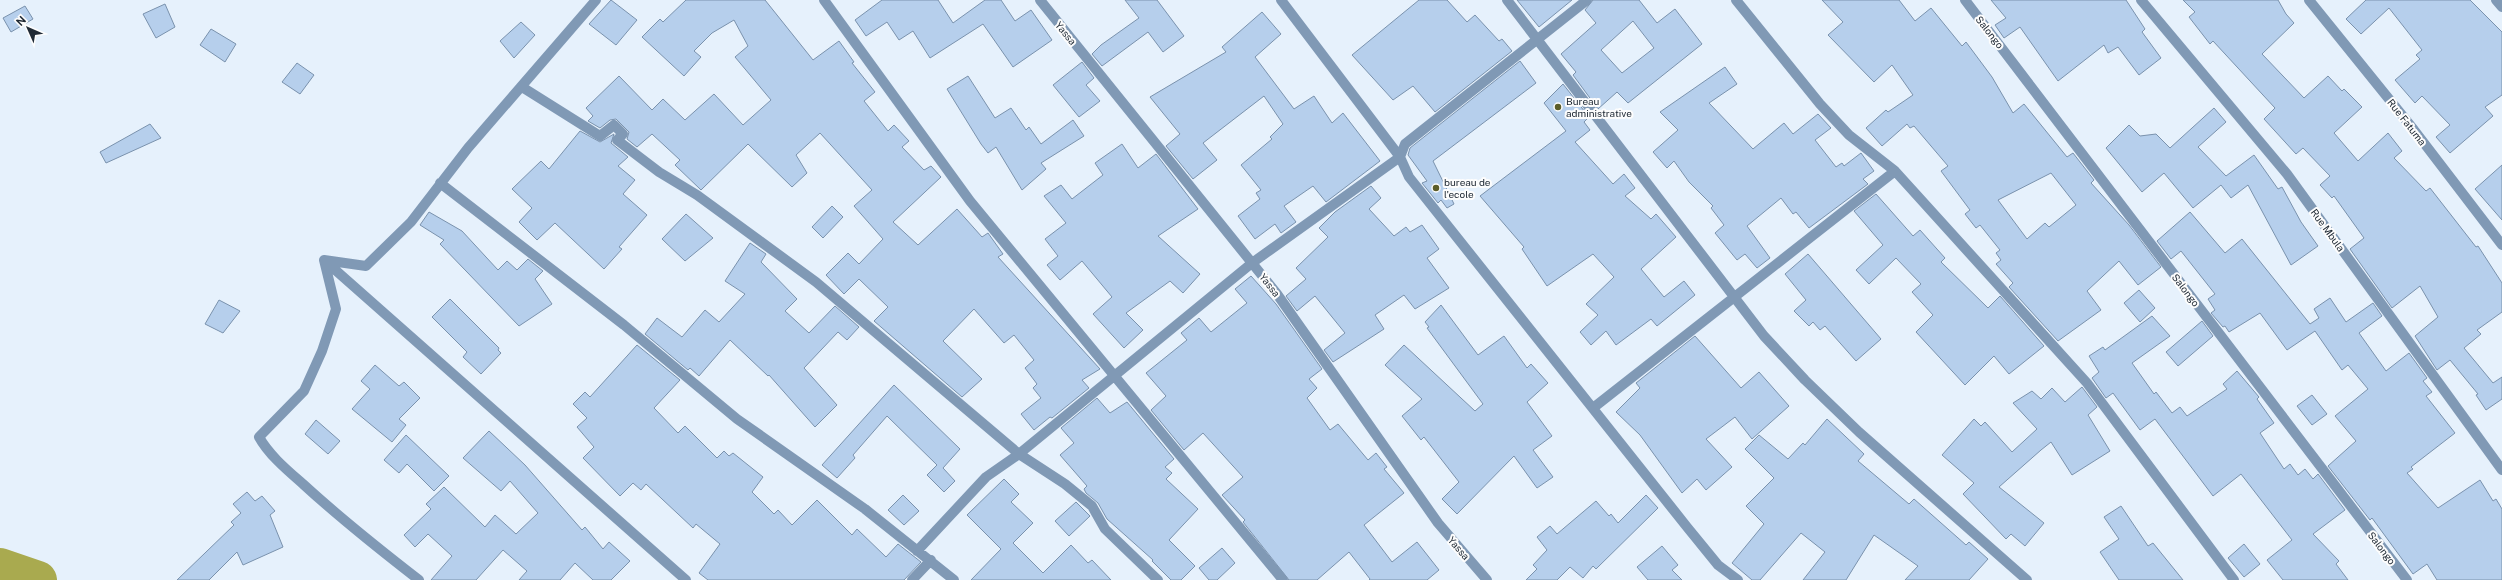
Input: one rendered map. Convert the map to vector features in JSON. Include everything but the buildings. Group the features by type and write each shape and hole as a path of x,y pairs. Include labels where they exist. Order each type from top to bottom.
{"street":[{"path":"324,260 366,266 411,222 440,183 596,0"},
{"path":"824,0 970,201 1283,580"},
{"name":"Yassa","path":"1040,0 1252,263 1303,330 1438,523 1487,580"},
{"path":"1281,0 1400,157 1409,177 1718,565 1738,580"},
{"path":"1507,0 1736,297 1764,336 1859,432 2027,580"},
{"path":"917,551 986,477 1019,454 1252,263 1400,157 1405,144 1587,0"},
{"path":"1736,0 1820,104 1849,135 1895,171 2087,383 2234,580"},
{"name":"Salongo","path":"1965,0 2407,580"},
{"name":"Rue Mbula","path":"2140,0 2287,174 2502,470"},
{"name":"Rue Fatuma","path":"2309,0 2414,130 2502,246"},
{"path":"2496,0 2502,7"},
{"path":"522,87 600,136 614,125 623,134 617,140 658,172 697,195 816,282 1019,454 1064,484 1092,506 1105,530 1158,580"},
{"path":"1593,408 1895,171"},
{"path":"440,183 624,325 737,419 865,509 917,551 931,560 954,580"},
{"path":"324,260 336,309 322,351 304,391 264,430 259,437 263,446 337,515 419,580"},
{"path":"324,260 686,580"},
{"path":"912,580 931,560"}],"waterway":[{"path":"0,567 38,580"}],"place":[{"name":"Bureau administrative","path":"1558,107"},
{"name":"bureau de l'ecole","path":"1436,188"}]}
